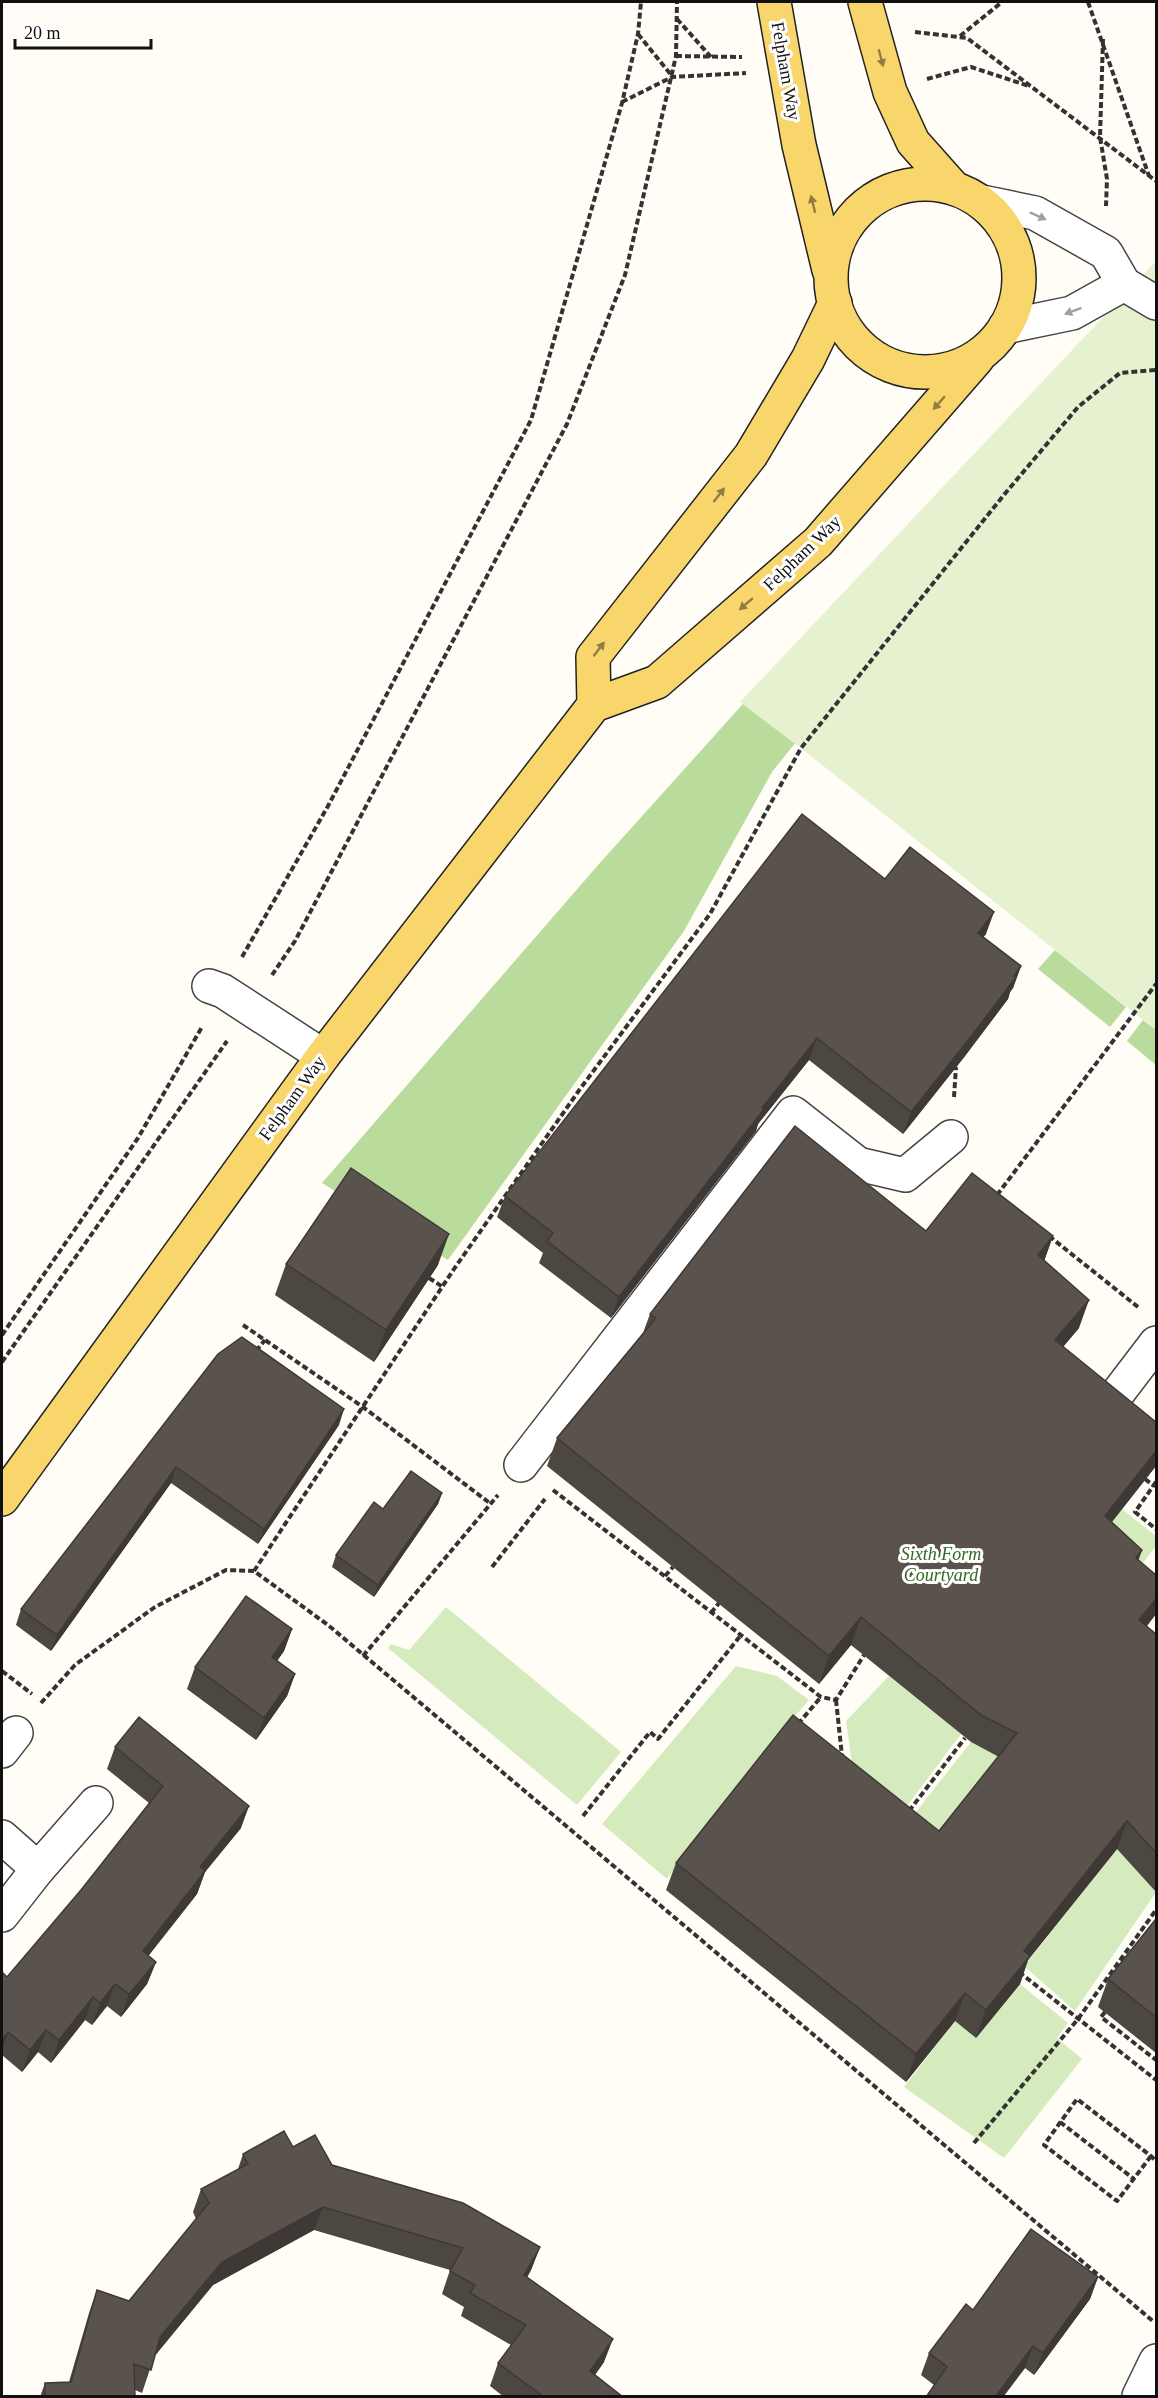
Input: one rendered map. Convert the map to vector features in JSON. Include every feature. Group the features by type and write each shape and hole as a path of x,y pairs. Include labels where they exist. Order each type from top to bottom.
{"main road":[{"name":"Felpham Way","path":"774,2 799,145 842,324 862,349 889,366 919,373 948,370 977,359"},
{"name":"Felpham Way","path":"865,2 890,92 913,142 953,187"},
{"name":"Felpham Way","path":"2,1499 323,1056 594,705 657,682 818,542 977,359 998,338 1014,312 1020,282 1016,252 1004,225 982,202 953,187 921,183 890,190 862,206 842,231 831,261 833,292 808,359 751,455 593,657 594,705"}],"lane":[{"path":"982,202 1035,213 1106,253 1124,284 1156,303"},
{"path":"1005,327 1072,313 1124,284"},
{"path":"227,995 323,1056"},
{"path":"521,1464 793,1113 858,1164 906,1175 951,1137"},
{"path":"1114,1398 1156,1343"},
{"path":"2,1915 38,1869 96,1803"},
{"path":"2,1837 38,1869"},
{"path":"1138,2397 1156,2361"}],"path":[{"path":"2,1362 227,995 531,420 621,103 638,34 641,2"},
{"path":"2,1335 138,1138 227,995 295,941 567,424 625,275 676,56 677,2"},
{"path":"960,36 1002,2"},
{"path":"1088,2 1103,39 1149,176"},
{"path":"677,18 711,57"},
{"path":"908,31 967,38 1156,181"},
{"path":"638,34 672,77"},
{"path":"1103,39 1100,137 1107,179 1106,253"},
{"path":"676,56 750,57"},
{"path":"919,81 971,67 1033,87"},
{"path":"621,103 672,77 749,72"},
{"path":"254,1571 443,1287 580,1089 710,914 801,748 1003,496 1078,407 1120,373 1156,370"},
{"path":"997,1196 1156,984"},
{"path":"1044,1232 1139,1306 1132,1315"},
{"path":"429,1278 443,1287"},
{"path":"243,1325 363,1407 491,1504 363,1656"},
{"path":"254,1354 265,1340"},
{"path":"521,1464 821,1697 836,1700"},
{"path":"1145,1479 1155,1484 1135,1512 1156,1528"},
{"path":"492,1566 552,1489"},
{"path":"664,1576 673,1567"},
{"path":"2,1671 42,1701 75,1665 155,1607 226,1570 254,1571 328,1625 1156,2324"},
{"path":"711,1613 718,1603"},
{"path":"584,1816 650,1732 658,1739 741,1635"},
{"path":"843,1764 836,1700 864,1655"},
{"path":"795,1728 821,1697"},
{"path":"909,1811 965,1738"},
{"path":"974,2143 1078,2019 1156,1910"},
{"path":"1012,1966 1156,2080"},
{"path":"1105,2012 1101,2017 1156,2060"},
{"path":"1151,2157 1117,2201 1044,2145 1077,2098 1151,2157 1156,2161"},
{"path":"1060,2122 1134,2180"}],"green space":[{"path":"1156,261 1156,1030 740,702"},
{"path":"814,625 847,678 772,772 684,931 448,1260 322,1183 599,864"},
{"path":"1055,950 1126,1007 1110,1027 1038,969"},
{"path":"1143,1020 1156,1030 1156,1065 1127,1041"},
{"path":"1122,1509 1156,1536 1156,1546 1132,1577 1074,1569"},
{"path":"446,1607 621,1752 577,1805 388,1648 391,1644 409,1650"},
{"path":"736,1666 777,1676 809,1700 667,1879 602,1824"},
{"path":"889,1676 961,1734 904,1810 853,1770 846,1721"},
{"path":"971,1742 1007,1761 919,1872 901,1831"},
{"path":"1117,1849 1156,1892 1075,2011 1024,1966"},
{"path":"1020,1984 1068,2023 1057,2038 1082,2059 1004,2158 904,2087 955,2021 976,2038"}],"building":[{"path":"802,814 885,879 910,847 994,912 978,933 1021,966 1014,976 1016,977 911,1112 817,1038 619,1297 547,1241 553,1233 505,1196"},
{"path":"795,1126 926,1231 972,1173 1053,1236 1038,1255 1089,1300 1055,1340 1156,1422 1156,1451 1105,1516 1142,1550 1136,1558 1156,1575 1156,1599 1139,1620 1156,1634 1156,1853 1127,1821 1024,1951 1030,1956 986,2010 965,1993 916,2054 676,1863 793,1715 939,1831 1017,1733 981,1715 861,1617 829,1656 557,1438 656,1318 650,1314"},
{"path":"351,1168 449,1234 386,1330 286,1264"},
{"path":"242,1337 344,1409 264,1529 176,1467 57,1635 21,1609 218,1354"},
{"path":"411,1471 442,1493 378,1585 336,1555 374,1502 383,1509"},
{"path":"246,1596 292,1629 272,1657 295,1674 264,1718 195,1667"},
{"path":"139,1717 249,1806 200,1867 205,1871 143,1951 156,1962 129,1994 115,1984 100,2003 93,1997 59,2040 46,2030 30,2050 8,2032 2,2040 2,1972 7,1977 81,1890 163,1786 115,1747"},
{"path":"1156,1919 1156,2017 1108,1979"},
{"path":"284,2131 293,2147 315,2135 332,2165 463,2203 540,2247 524,2275 613,2339 590,2371 623,2397 544,2397 498,2363 526,2325 470,2293 475,2285 450,2271 463,2248 323,2207 222,2262 160,2337 151,2370 134,2364 135,2397 45,2397 45,2383 71,2382 97,2290 129,2301 209,2203 201,2189 248,2164 243,2154"},
{"path":"1031,2229 1098,2277 1043,2353 1033,2346 995,2397 926,2397 947,2367 929,2353 966,2304 973,2310"}],"park label":[{"name":"Sixth Form Courtyard","path":"941,1564"}]}
